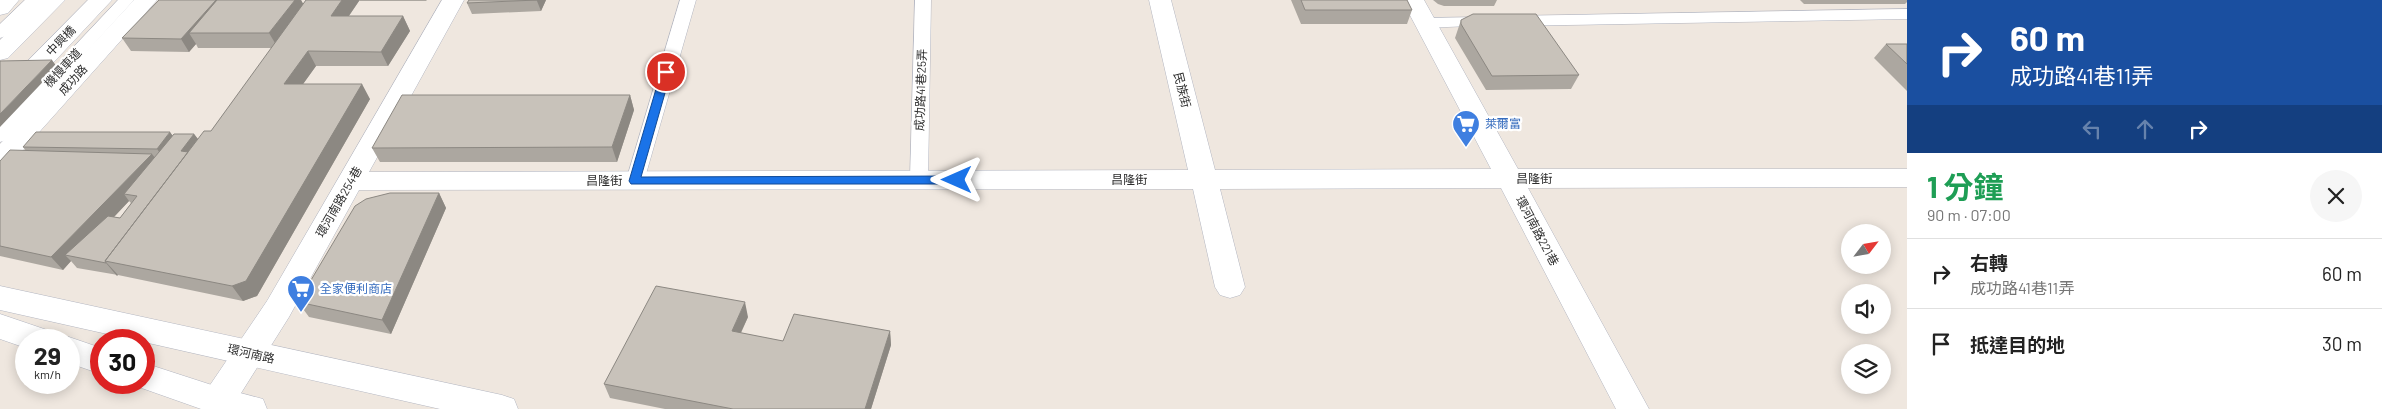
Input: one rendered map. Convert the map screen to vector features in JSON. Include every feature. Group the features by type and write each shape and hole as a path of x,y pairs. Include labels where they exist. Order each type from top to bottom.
{"street":[{"path":"0,8 8,0"},
{"path":"0,53 54,0"},
{"name":"中興橋","path":"0,104 101,0"},
{"name":"成功路","path":"0,160 146,0"},
{"name":"環河南路254巷","path":"218,401 278,309 453,0"},
{"name":"民族街","path":"1160,0 1230,287"},
{"name":"環河南路221巷","path":"1419,12 1633,409"},
{"name":"昌隆街","path":"351,181 1907,178"},
{"name":"環河南路","path":"0,298 502,409"},
{"path":"0,326 15,331"},
{"path":"155,380 218,401 252,409"}],"lane":[{"path":"0,33 34,0"},
{"name":"機慢車道","path":"0,136 126,0"},
{"path":"635,181 688,0"},
{"name":"成功路41巷25弄","path":"919,180 924,0"},
{"path":"1419,12 1907,14"}],"building":[{"path":"159,0 216,0 181,39 122,38"},
{"path":"217,0 295,0 269,33 189,33"},
{"path":"306,0 342,0 331,16 403,16 381,52 308,51 284,84 362,84 246,281 232,286 105,261 204,131 211,131"},
{"path":"469,0 537,0 467,3"},
{"path":"1301,0 1407,0 1412,10 1305,10"},
{"path":"1473,14 1536,14 1579,75 1492,76 1461,24 1461,20"},
{"path":"1886,44 1907,44 1907,64"},
{"path":"52,60 0,114 0,61"},
{"path":"402,95 630,95 612,147 372,148"},
{"path":"36,132 170,132 157,149 23,147"},
{"path":"174,134 194,134 181,151 188,152 105,261 106,263 65,255 108,216 120,218 137,196 124,194"},
{"path":"10,150 152,154 51,257 0,246 0,161"},
{"path":"390,193 439,193 382,320 298,302 355,206 366,199"},
{"path":"656,286 745,302 732,331 783,341 794,314 890,331 865,409 733,409 604,384"}],"place":[{"name":"萊爾富","path":"1466,148"},
{"name":"全家便利商店","path":"301,313"}],"route":[{"path":"666,72 635,181 957,180"}]}
